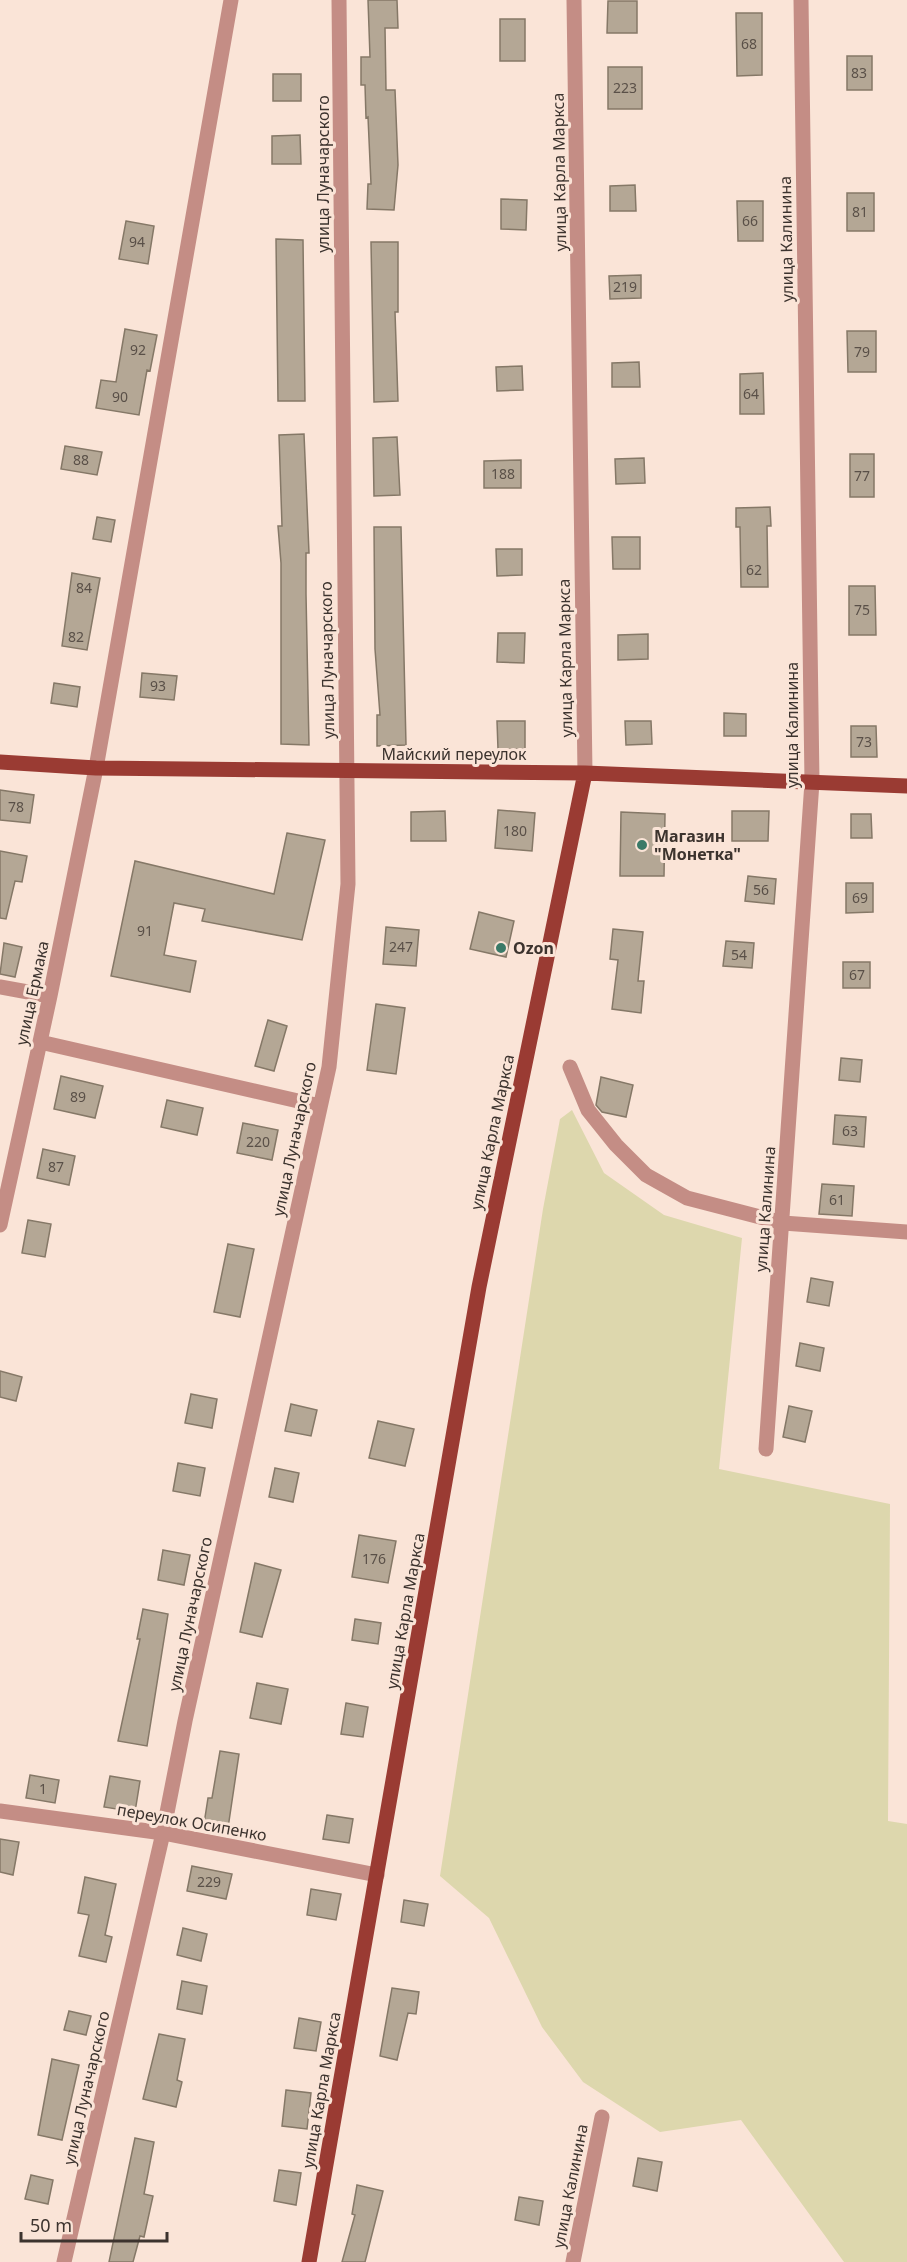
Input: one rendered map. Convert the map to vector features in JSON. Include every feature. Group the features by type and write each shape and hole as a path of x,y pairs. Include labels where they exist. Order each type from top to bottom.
{"main road":[{"name":"Майский переулок","path":"0,762 96,768 585,773 907,786"},
{"name":"улица Карла Маркса","path":"309,2262 479,1287 585,773"}],"street":[{"name":"улица Ермака","path":"0,1225 50,996 96,768 231,0"},
{"name":"улица Луначарского","path":"64,2262 163,1833 185,1721 329,1067 348,884 339,0"},
{"name":"улица Карла Маркса","path":"574,0 585,773"},
{"name":"улица Калинина","path":"766,1449 812,782 801,0"},
{"path":"0,987 50,996"},
{"path":"40,1042 320,1106"},
{"path":"570,1067 588,1110 616,1145 646,1175 687,1198 783,1223 907,1232"},
{"name":"переулок Осипенко","path":"0,1811 163,1833 377,1875"},
{"name":"улица Калинина","path":"573,2262 602,2117"}],"shaded area":[{"path":"572,1110 604,1173 664,1215 742,1238 719,1469 890,1504 888,1821 907,1824 907,2262 844,2262 741,2120 660,2132 583,2082 542,2027 489,1918 440,1876 543,1209 560,1119"}],"building":[{"path":"368,0 397,0 398,28 385,28 386,90 395,90 398,165 394,210 367,209 368,184 371,184 368,117 366,118 365,85 361,85 361,57 370,57"},
{"path":"608,1 637,1 637,33 607,33"},
{"path":"736,13 762,13 762,75 737,76"},
{"path":"500,19 525,19 525,61 500,61"},
{"path":"847,56 872,56 872,90 847,90"},
{"path":"608,67 642,67 642,109 608,109"},
{"path":"273,74 301,74 301,101 273,101"},
{"path":"300,135 301,164 272,164 272,136"},
{"path":"635,185 636,211 610,211 610,186"},
{"path":"847,193 874,193 874,231 847,231"},
{"path":"501,199 527,200 526,230 501,229"},
{"path":"737,201 763,201 763,241 738,241"},
{"path":"126,221 154,226 148,264 119,259"},
{"path":"276,239 303,240 305,401 278,401"},
{"path":"371,242 398,242 398,312 395,312 398,401 374,402"},
{"path":"641,275 641,298 610,299 609,276"},
{"path":"125,329 157,335 150,371 147,370 139,415 96,408 101,380 116,382"},
{"path":"847,331 876,331 876,372 848,372"},
{"path":"639,362 640,387 612,387 612,363"},
{"path":"522,366 523,390 497,391 496,367"},
{"path":"763,373 764,414 740,414 740,374"},
{"path":"304,434 309,553 306,553 306,594 309,745 281,744 281,563 278,526 282,526 279,435"},
{"path":"397,437 400,495 374,496 373,438"},
{"path":"65,446 102,452 97,475 61,469"},
{"path":"850,454 874,454 874,497 850,497"},
{"path":"644,458 645,483 616,484 615,459"},
{"path":"521,460 521,488 484,488 484,461"},
{"path":"770,507 771,526 767,526 768,587 741,587 740,527 736,527 736,508"},
{"path":"97,517 115,520 111,542 93,539"},
{"path":"374,527 401,527 406,745 377,746 377,715 380,715 375,649"},
{"path":"612,537 640,537 640,569 613,569"},
{"path":"496,549 522,549 522,575 497,576"},
{"path":"72,573 100,578 87,650 62,646"},
{"path":"849,586 875,586 876,635 849,635"},
{"path":"498,633 525,633 524,663 497,662"},
{"path":"648,634 648,659 618,660 618,635"},
{"path":"142,673 177,676 174,700 140,697"},
{"path":"54,683 80,687 77,707 51,703"},
{"path":"724,713 746,714 746,736 724,736"},
{"path":"497,721 525,721 525,749 498,749"},
{"path":"625,721 651,721 652,744 626,745"},
{"path":"851,726 876,726 877,757 851,757"},
{"path":"0,790 34,795 30,823 0,820"},
{"path":"498,810 535,813 532,851 495,848"},
{"path":"445,811 446,841 411,841 411,812"},
{"path":"732,811 769,811 768,841 732,841"},
{"name":"Магазин \"Монетка\"","path":"621,812 665,814 664,876 620,876"},
{"path":"851,814 871,814 872,838 851,838"},
{"path":"287,833 325,840 302,940 202,921 205,909 174,903 164,955 196,961 190,992 111,976 135,861 274,894"},
{"path":"0,851 27,856 22,882 15,881 6,919 0,918"},
{"path":"748,876 776,879 774,904 745,901"},
{"path":"846,883 873,883 873,912 846,913"},
{"path":"479,912 514,921 506,957 470,949"},
{"path":"386,927 419,930 416,966 383,964"},
{"path":"613,929 643,932 638,981 644,981 641,1013 612,1009 618,960 610,959"},
{"path":"726,941 754,943 752,968 723,966"},
{"path":"4,943 22,947 15,977 0,974"},
{"path":"843,962 870,962 870,988 843,988"},
{"path":"376,1004 405,1008 396,1074 367,1070"},
{"path":"268,1020 287,1026 274,1071 255,1066"},
{"path":"841,1058 862,1060 860,1082 839,1080"},
{"path":"61,1076 103,1086 95,1118 54,1109"},
{"path":"601,1077 633,1085 626,1117 602,1112 596,1105"},
{"path":"167,1100 203,1108 197,1135 161,1127"},
{"path":"835,1115 866,1117 864,1147 833,1144"},
{"path":"243,1123 278,1130 272,1160 237,1153"},
{"path":"43,1149 75,1156 69,1185 37,1178"},
{"path":"822,1184 854,1186 852,1216 819,1214"},
{"path":"28,1220 51,1224 45,1257 22,1253"},
{"path":"228,1244 254,1249 240,1317 214,1312"},
{"path":"811,1278 833,1282 829,1306 807,1302"},
{"path":"800,1343 824,1348 820,1371 796,1366"},
{"path":"0,1371 22,1377 16,1401 0,1397"},
{"path":"191,1394 217,1399 212,1428 185,1423"},
{"path":"291,1404 317,1410 311,1436 285,1431"},
{"path":"789,1406 812,1411 805,1442 783,1437"},
{"path":"378,1421 414,1429 405,1466 369,1458"},
{"path":"178,1463 205,1468 200,1496 173,1491"},
{"path":"275,1468 299,1473 293,1502 269,1497"},
{"path":"359,1535 396,1541 388,1583 352,1577"},
{"path":"163,1550 190,1555 184,1585 158,1580"},
{"path":"255,1563 281,1570 262,1637 240,1632"},
{"path":"143,1609 168,1614 147,1746 118,1741 140,1639 137,1639"},
{"path":"355,1619 381,1623 378,1644 352,1640"},
{"path":"257,1683 288,1689 281,1724 250,1718"},
{"path":"346,1703 368,1707 363,1737 341,1734"},
{"path":"220,1751 239,1754 228,1828 204,1824 208,1798 212,1798"},
{"path":"30,1775 59,1780 55,1803 26,1798"},
{"path":"110,1776 140,1781 135,1812 104,1807"},
{"path":"327,1815 353,1819 349,1843 323,1839"},
{"path":"0,1839 19,1842 13,1875 0,1872"},
{"path":"192,1866 232,1874 226,1899 187,1891"},
{"path":"85,1877 116,1884 105,1935 112,1937 106,1962 79,1956 89,1915 78,1913"},
{"path":"311,1889 341,1894 336,1920 307,1915"},
{"path":"404,1900 428,1904 424,1926 401,1922"},
{"path":"183,1928 207,1934 201,1961 177,1955"},
{"path":"182,1981 207,1986 202,2014 177,2009"},
{"path":"392,1988 419,1992 416,2014 408,2013 397,2060 380,2056"},
{"path":"69,2011 91,2016 86,2035 64,2030"},
{"path":"299,2018 321,2022 316,2051 294,2048"},
{"path":"159,2034 185,2039 177,2080 182,2082 176,2107 143,2099"},
{"path":"52,2059 79,2065 62,2140 38,2135"},
{"path":"286,2090 311,2093 307,2129 282,2126"},
{"path":"135,2138 154,2142 144,2194 153,2196 144,2237 140,2236 133,2262 109,2262"},
{"path":"638,2158 662,2162 657,2191 633,2186"},
{"path":"279,2170 301,2173 296,2205 274,2201"},
{"path":"31,2175 53,2180 48,2204 25,2199"},
{"path":"357,2185 383,2191 365,2262 342,2262 355,2215 352,2214"},
{"path":"519,2197 543,2201 539,2225 515,2220"}],"place":[{"name":"Магазин \"Монетка\"","path":"642,845"},
{"name":"Ozon","path":"501,948"}]}
